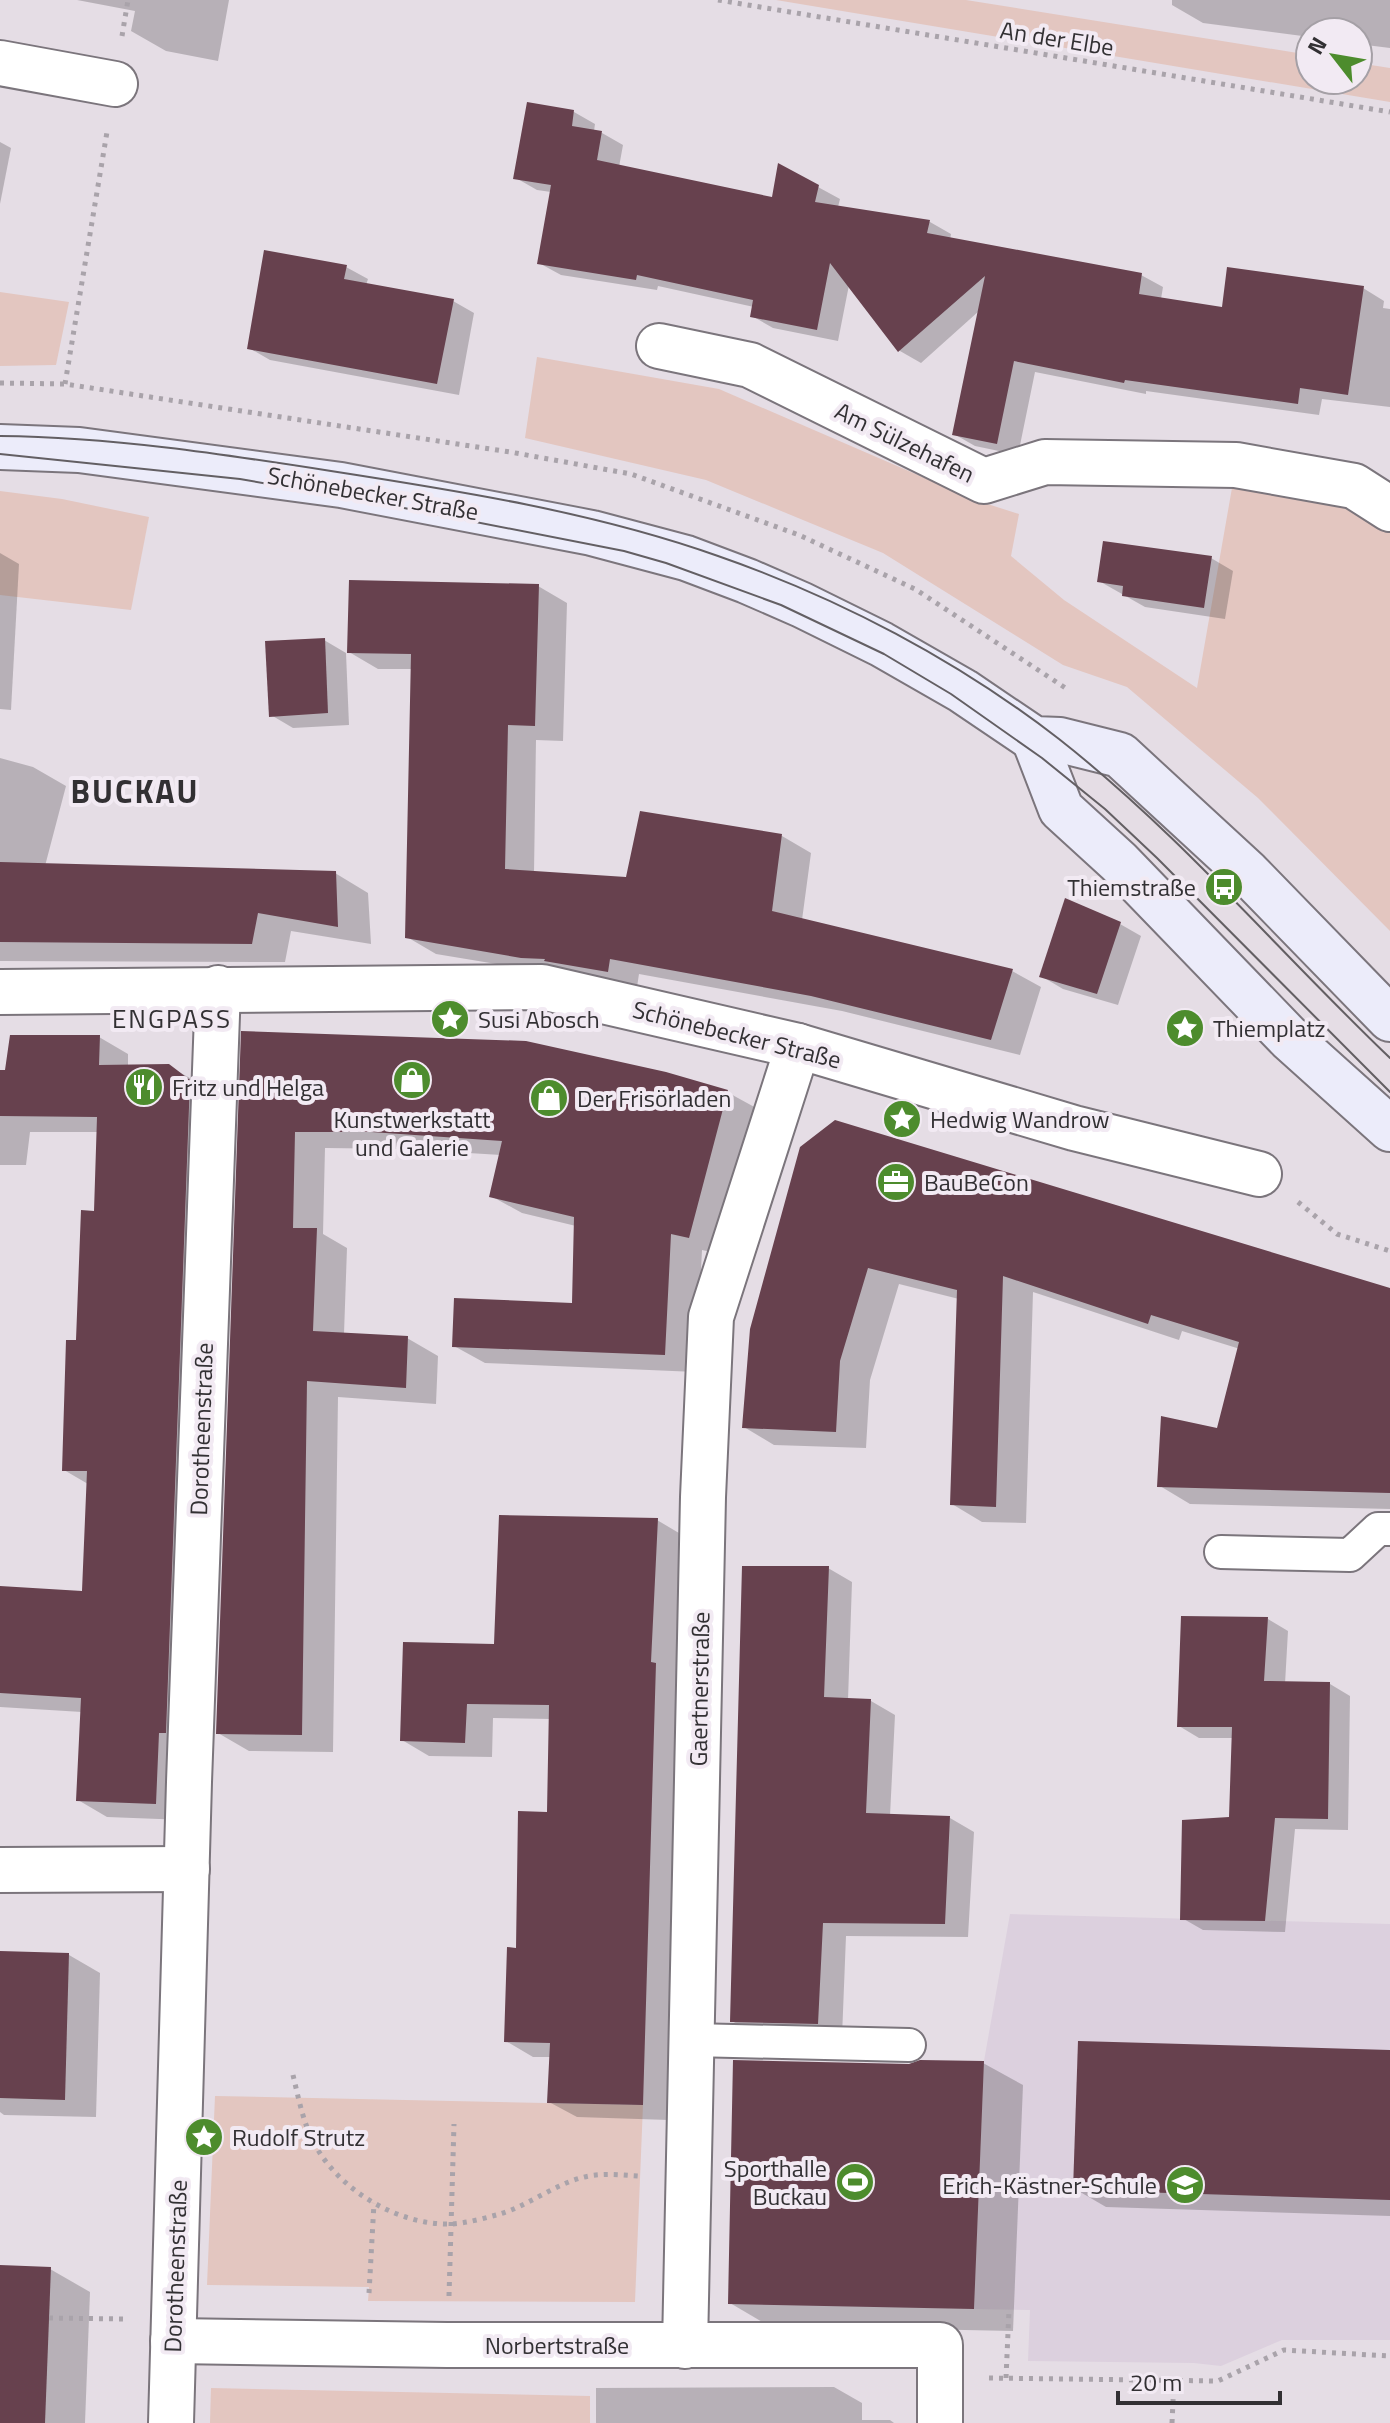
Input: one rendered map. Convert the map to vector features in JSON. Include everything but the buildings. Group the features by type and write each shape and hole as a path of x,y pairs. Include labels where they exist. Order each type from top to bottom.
{"main road":[{"name":"Schönebecker Straße","path":"0,447 79,450 312,480 592,533 686,558 802,605 881,644 963,691 1034,739 1060,740 1120,755 1248,873 1390,1019"},
{"path":"1034,739 1061,809 1119,862 1291,1040 1390,1129"}],"street":[{"path":"0,63 115,84"},
{"name":"Am Sülzehafen","path":"659,346 750,365 984,481 1045,462 1236,465 1354,486 1390,509"},
{"name":"Schönebecker Straße","path":"0,992 542,987 798,1046 1074,1128 1259,1174"},
{"name":"Dorotheenstraße","path":"171,2423 218,988"},
{"name":"Gaertnerstraße","path":"685,2346 703,1497 711,1317 798,1046"},
{"path":"0,1870 187,1869"},
{"name":"Norbertstraße","path":"173,2330 366,2344 685,2346 940,2361"},
{"path":"940,2361 940,2423"}],"lane":[{"path":"1221,1552 1350,1555 1378,1529 1390,1529"},
{"path":"692,2040 909,2045"}],"path":[{"name":"An der Elbe","path":"718,0 1390,112"},
{"path":"65,384 115,84"},
{"path":"1259,1174 1337,1234 1390,1251"},
{"path":"293,2075 302,2113 317,2149 341,2178 374,2203 407,2218 451,2224 502,2214 586,2177 606,2174 690,2186"},
{"path":"447,2345 454,2124"},
{"path":"366,2344 374,2203"},
{"path":"1006,2378 1009,2310"},
{"path":"49,2318 173,2330"},
{"path":"940,2361 1006,2378 1218,2381 1284,2350 1390,2356"},
{"path":"1172,2423 1174,2380"}],"shaded area":[{"path":"776,0 966,0 1294,52 1294,86"},
{"path":"1374,66 1390,68 1390,102 1354,96 1374,96"},
{"path":"0,292 69,302 56,365 0,366"},
{"path":"537,357 719,389 978,501 1019,514 1011,556 1064,600 1197,688 1236,465 1390,509 1390,931 1258,798 1127,687 1063,665 883,553 706,480 525,438"},
{"path":"0,491 62,499 149,517 131,610 0,595"},
{"name":"Erich-Kästner-Schule","path":"1010,1914 1390,1924 1390,2340 1282,2340 1221,2366 1028,2361 1030,2310 974,2309 984,2061"},
{"path":"215,2096 643,2105 635,2302 368,2301 369,2287 207,2285"},
{"path":"211,2388 590,2396 590,2423 210,2423"}],"tram line":[{"path":"0,436 166,448 477,495 623,527 718,556 808,591 938,657 1059,739 1188,854 1390,1058"},
{"path":"0,454 240,479 404,508 624,551 781,605 884,654 951,694 1042,758 1105,809 1157,858 1390,1092"}],"place":[{"name":"Thiemstraße","path":"1224,887"},
{"name":"Susi Abosch","path":"450,1019"},
{"name":"Thiemplatz","path":"1185,1028"},
{"name":"Kunstwerkstatt und Galerie","path":"412,1080"},
{"name":"Fritz und Helga","path":"144,1087"},
{"name":"Der Frisörladen","path":"549,1098"},
{"name":"Hedwig Wandrow","path":"902,1119"},
{"name":"BauBeCon","path":"896,1182"},
{"name":"Rudolf Strutz","path":"204,2137"},
{"name":"Sporthalle Buckau","path":"855,2182"},
{"name":"Erich-Kästner-Schule","path":"1185,2185"}],"district":[{"name":"BUCKAU","path":"135,791"},
{"name":"ENGPASS","path":"172,1018"}]}
